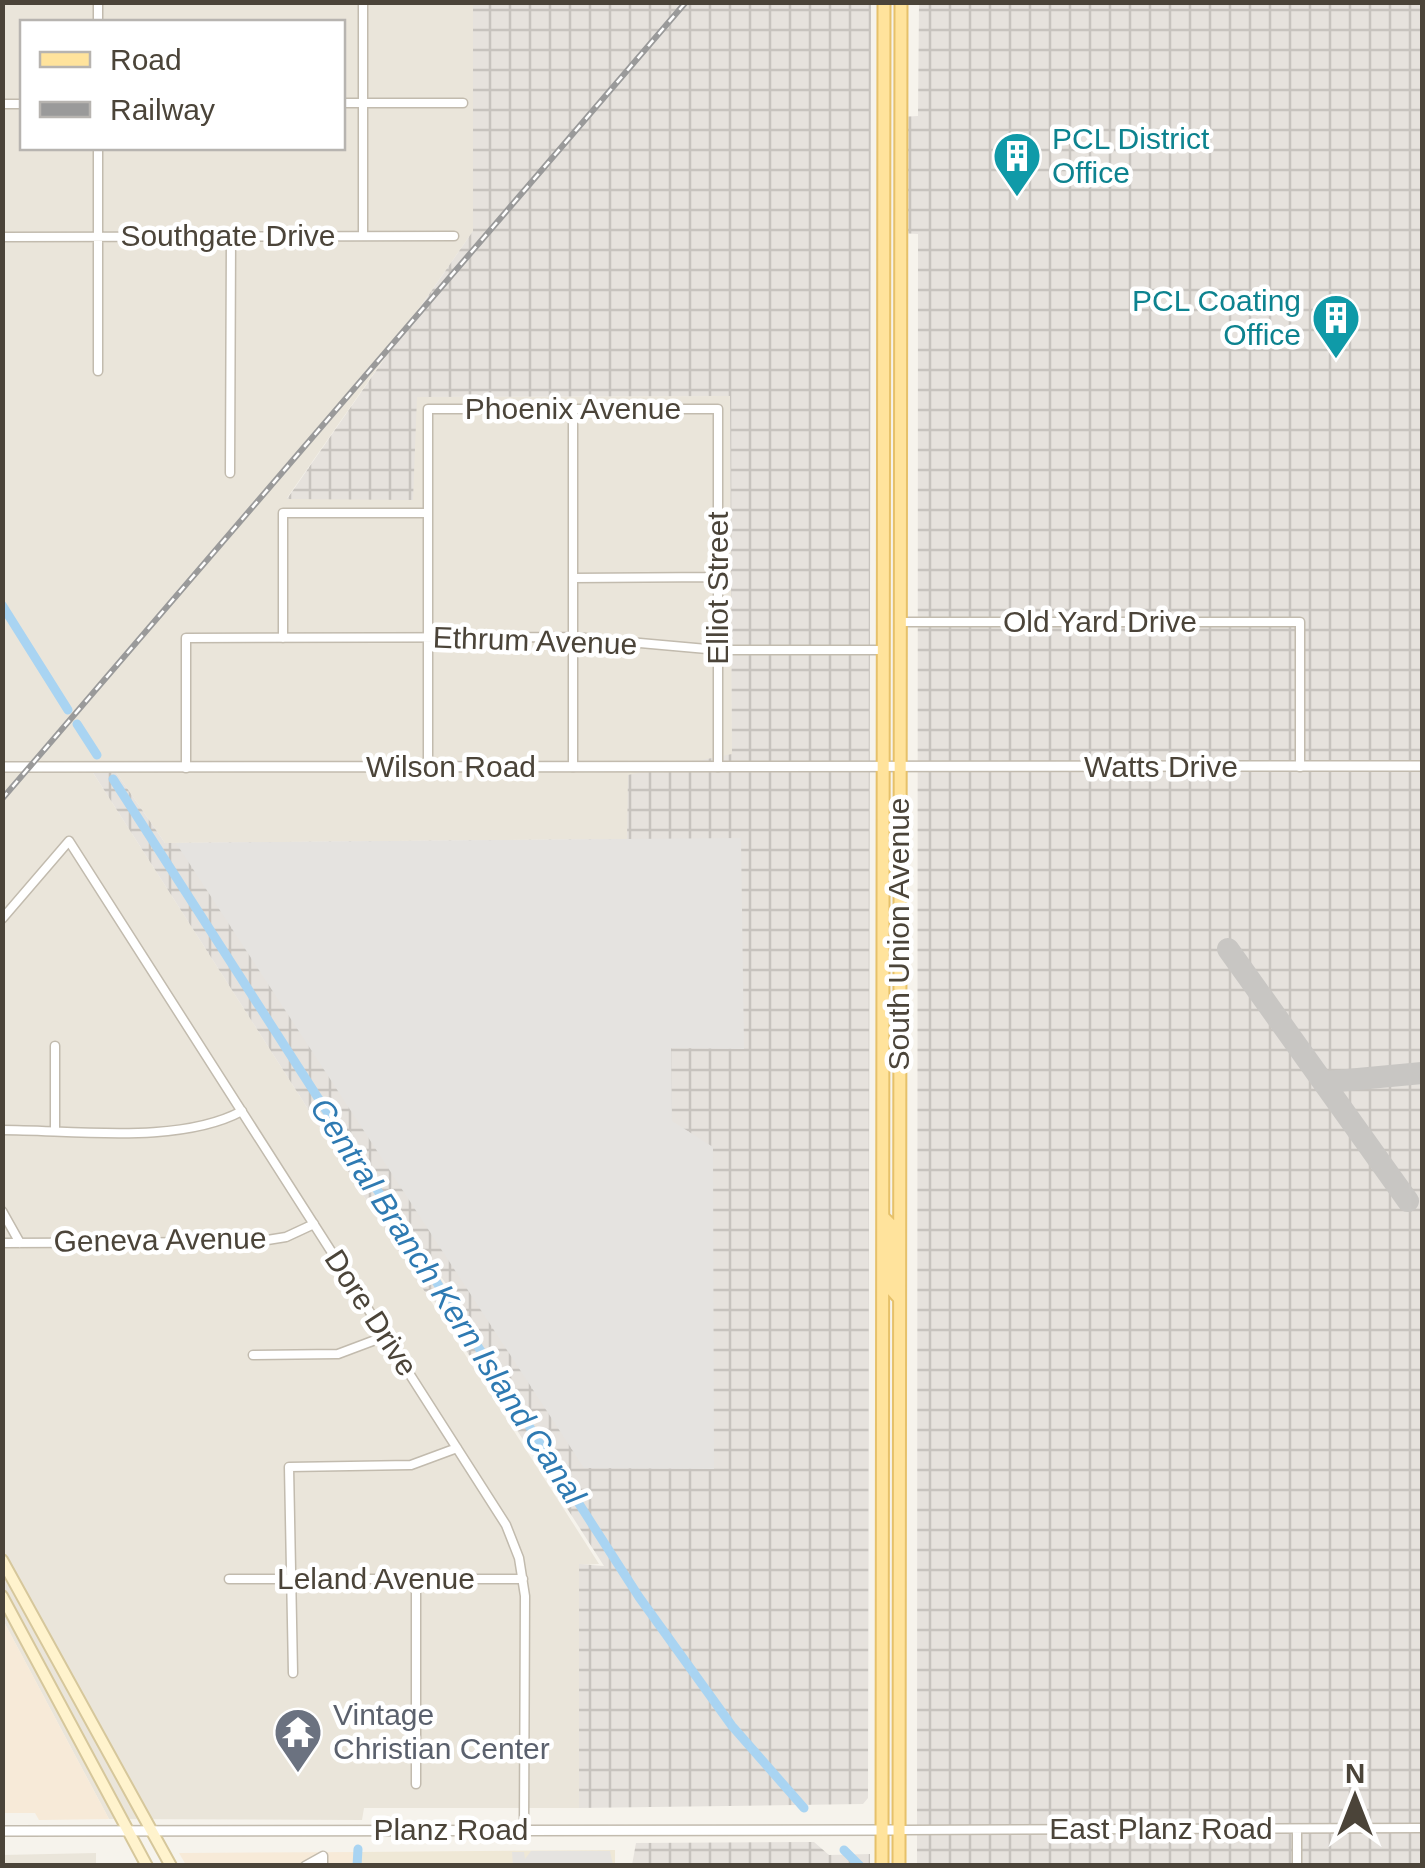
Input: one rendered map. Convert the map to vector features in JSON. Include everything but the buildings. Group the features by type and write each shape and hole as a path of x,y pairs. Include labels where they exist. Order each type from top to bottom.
{"main road":[{"name":"South Union Avenue","path":"882,1866 884,2"},
{"name":"South Union Avenue","path":"897,2 899,1866"},
{"path":"884,82 891,89 891,147 900,166"},
{"path":"884,189 891,198 900,252"},
{"path":"885,270 892,280 892,338 900,343"},
{"path":"884,349 891,358 892,425 900,438"},
{"path":"883,1038 899,1039"},
{"path":"883,1218 891,1226 891,1289 898,1298"},
{"path":"883,1332 891,1354 892,1410 898,1423"},
{"path":"882,1557 899,1557"},
{"path":"2,1560 171,1866"},
{"path":"2,1596 148,1866"}],"street":[{"path":"363,2 363,236"},
{"path":"345,103 463,103"},
{"path":"98,150 98,371"},
{"name":"Southgate Drive","path":"2,236 454,236"},
{"path":"230,472 231,236"},
{"name":"Phoenix Avenue","path":"428,513 428,409 718,408"},
{"name":"Elliot Street","path":"718,408 718,767"},
{"path":"573,409 573,767"},
{"path":"284,638 284,513 428,513 428,768"},
{"path":"573,578 718,577"},
{"name":"Old Yard Drive","path":"900,622 1300,622 1300,766"},
{"name":"Ethrum Avenue","path":"186,768 186,638 573,637 718,650 883,650"},
{"name":"Watts Drive","path":"899,767 1422,766"},
{"name":"Wilson Road","path":"2,767 899,767"},
{"name":"Dore Drive","path":"2,919 70,840 506,1525 524,1579 524,1830"},
{"path":"55,1046 56,1130"},
{"path":"2,1130 184,1130 216,1124 242,1111"},
{"path":"2,1211 20,1243"},
{"name":"Geneva Avenue","path":"2,1243 256,1242 286,1236 314,1224"},
{"path":"253,1355 338,1354 386,1336"},
{"path":"293,1672 289,1467 411,1466 457,1448"},
{"name":"Leland Avenue","path":"229,1579 524,1579"},
{"path":"416,1579 416,1784"},
{"name":"East Planz Road","path":"899,1830 1422,1828"},
{"path":"1297,1829 1297,1866"},
{"name":"Planz Road","path":"2,1831 899,1830"},
{"path":"305,1866 323,1861"}],"shaded area":[{"path":"2,3 473,3 473,231 287,498 416,397 730,396 732,755 629,776 628,839 165,843 113,768 90,768 599,1564 579,1565 579,1808 364,1808 362,1820 109,1819 3,1620"},
{"path":"473,3 871,3 868,1798 863,1804 579,1808 579,1564 604,1566 431,1296 454,1295 429,1260 449,1293 425,1292 90,768 113,768 165,843 627,839 628,775 732,754 730,396 417,397 413,500 287,499 473,231"},
{"path":"919,3 1422,3 1422,1865 917,1865 918,234 900,233 900,117 918,116"},
{"path":"741,838 744,1049 671,1048 672,1121 713,1147 714,1469 584,1468 176,843"},
{"path":"2,1620 109,1819 39,1820 35,1813 3,1813"},
{"path":"814,1842 829,1855 870,1854 870,1865 632,1865 636,1843"},
{"path":"615,1850 615,1865 361,1865 361,1852"},
{"path":"531,1851 610,1851 613,1865 513,1865 512,1852 524,1852 525,1859"},
{"path":"361,1852 361,1865 186,1865 179,1853"},
{"path":"96,1853 96,1865 3,1865 2,1855"}],"waterway":[{"name":"Central Branch Kern Island Canal","path":"2,605 68,710"},
{"name":"Central Branch Kern Island Canal","path":"77,724 97,755"},
{"name":"Central Branch Kern Island Canal","path":"113,779 639,1597 732,1726 804,1808"},
{"path":"357,1866 358,1849"},
{"name":"Central Branch Kern Island Canal","path":"844,1850 860,1866"}],"taxiway":[{"path":"1228,949 1408,1201"},
{"path":"1326,1082 1422,1073"}],"railway":[{"path":"2,799 686,2"}],"place":[{"name":"PCL District Office","path":"1017,198"},
{"name":"PCL Coating Office","path":"1336,360"},
{"name":"Vintage Christian Center","path":"298,1774"}]}
